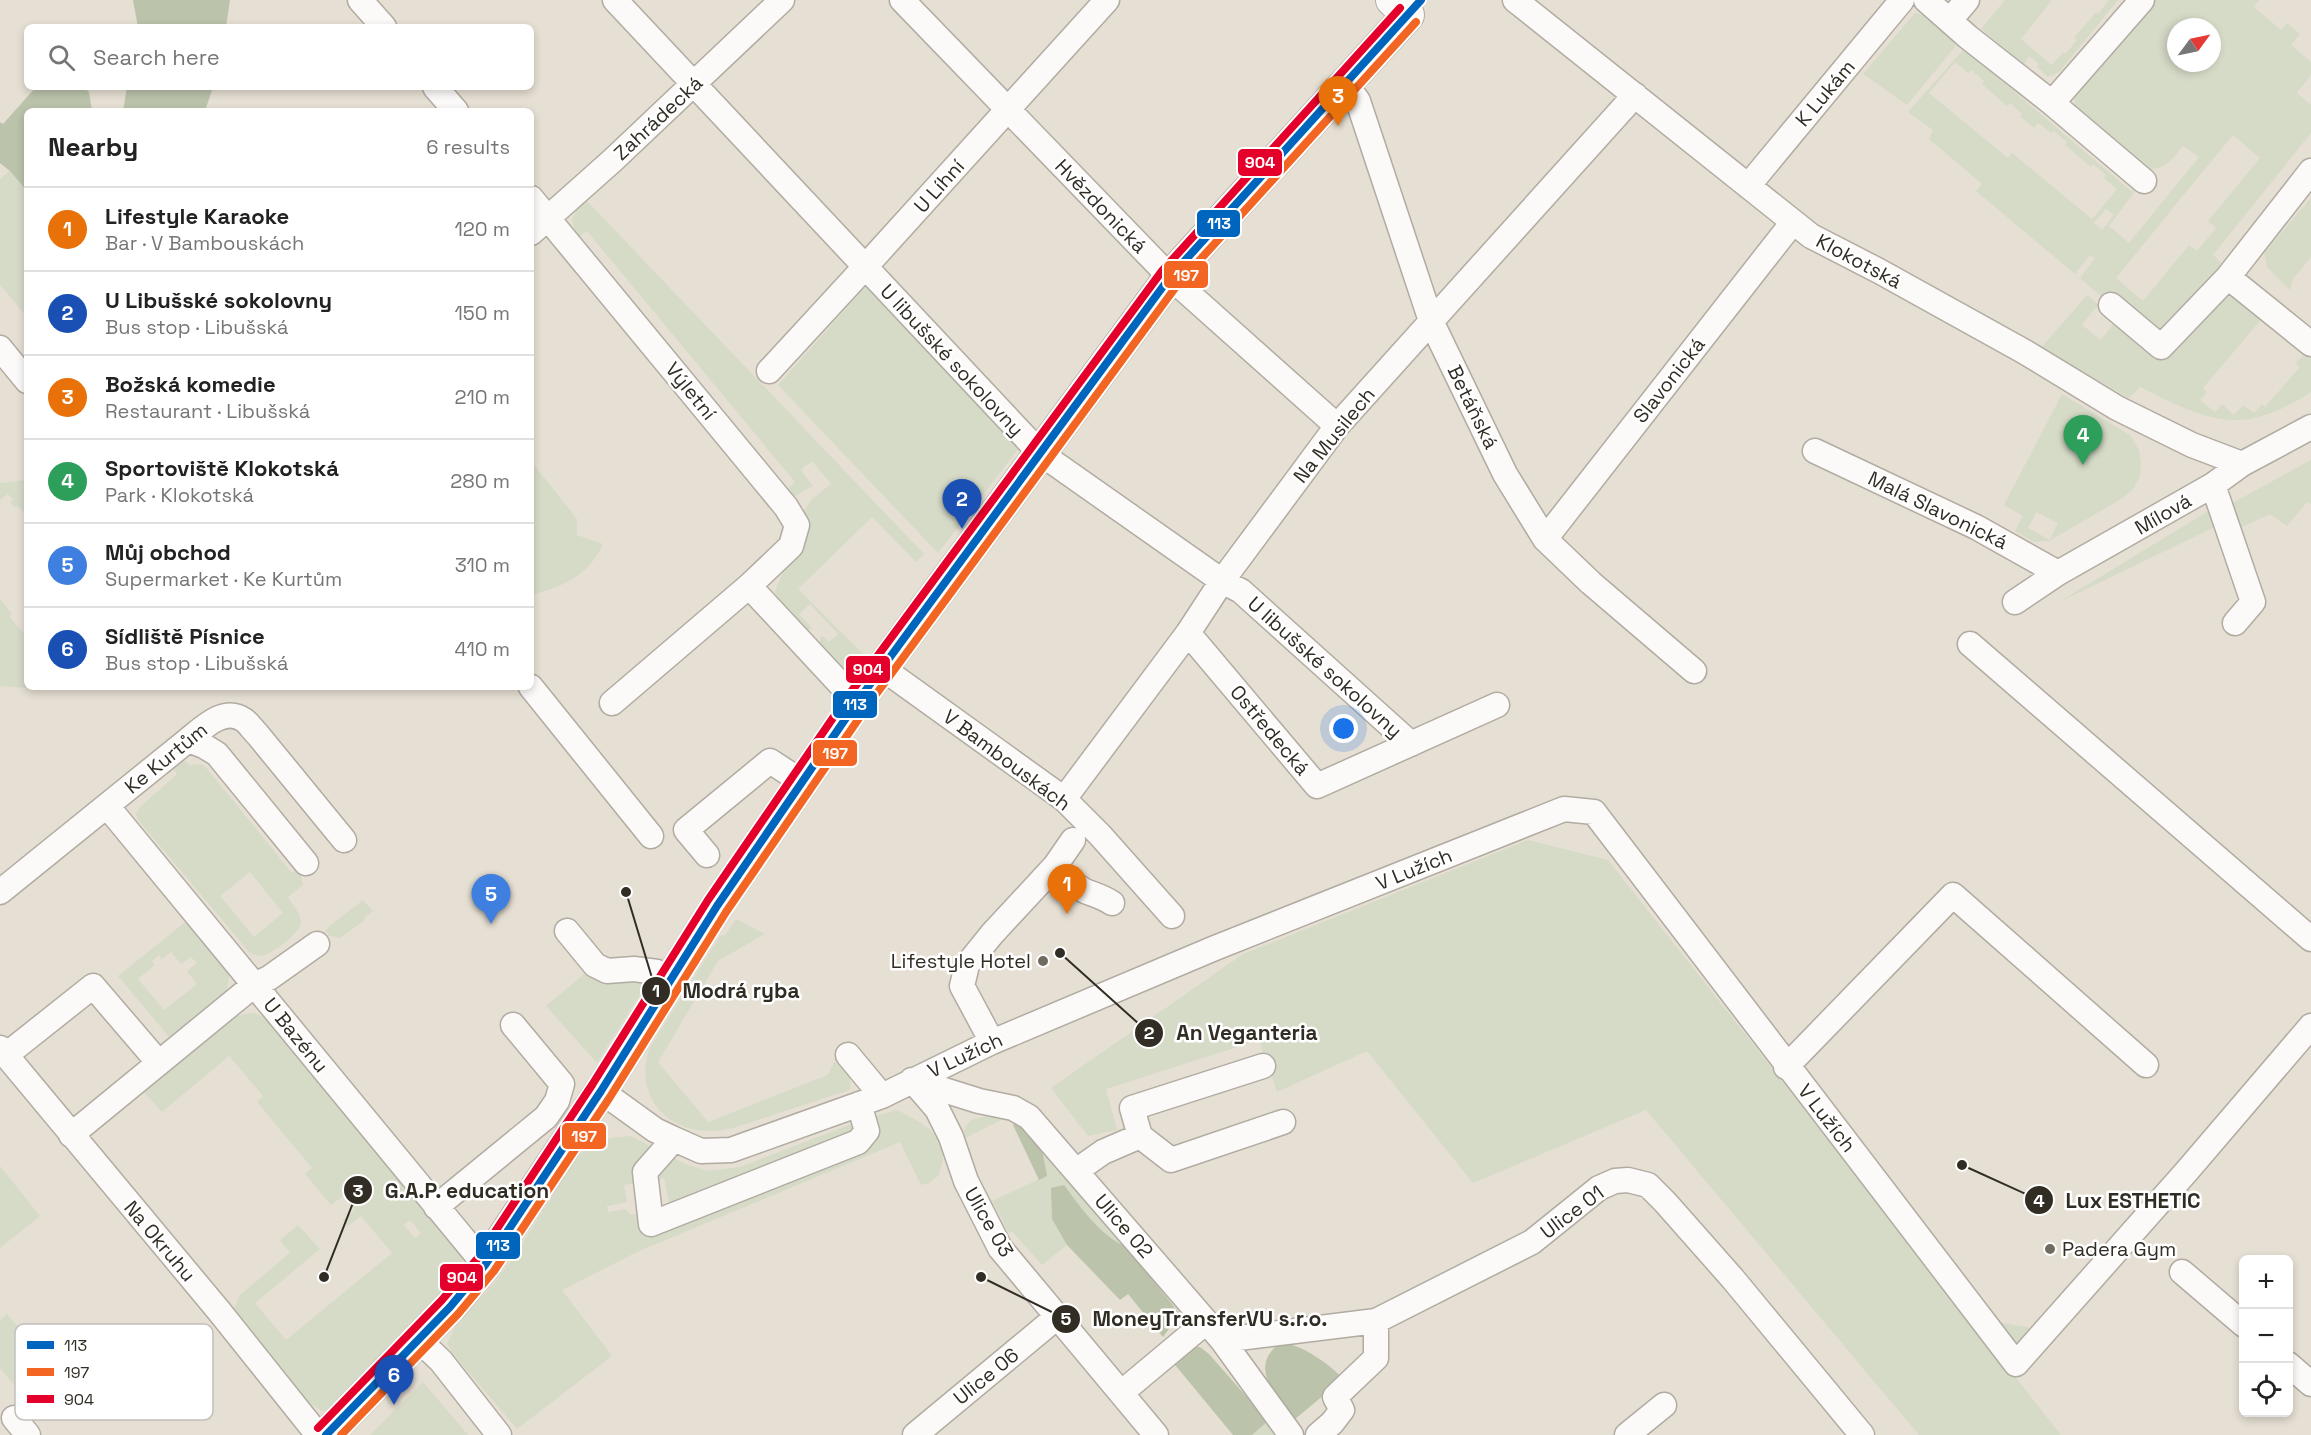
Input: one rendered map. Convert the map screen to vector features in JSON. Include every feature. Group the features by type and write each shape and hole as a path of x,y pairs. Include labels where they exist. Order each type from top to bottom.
{"main road":[{"path":"326,1435 450,1307 485,1265 601,1091 717,906 857,702 1170,278 1345,83 1407,5"}],"street":[{"path":"360,0 381,24"},
{"name":"U libušské sokolovny","path":"615,0 1040,453 1222,581 1241,591 1411,744"},
{"name":"Zahrádecká","path":"540,226 782,0"},
{"name":"Hvězdonická","path":"902,0 1170,278 1338,426"},
{"name":"U Líhní","path":"769,371 1107,0"},
{"name":"Klokotská","path":"1515,0 1802,229 2025,352 2117,408 2192,445 2242,464"},
{"name":"K Lukám","path":"1748,186 1902,0"},
{"path":"1926,0 2144,181"},
{"path":"1950,20 1967,0"},
{"path":"2052,103 2142,0"},
{"name":"Betáňská","path":"1345,83 1358,101 1431,321 1505,474 1545,539 1591,583 1694,671"},
{"path":"438,90 453,108"},
{"name":"Na Musilech","path":"1064,799 1338,426 1635,95"},
{"path":"2111,305 2161,347 2228,277 2311,171"},
{"name":"Výletní","path":"534,207 540,226 792,516 797,525 791,546 750,586 612,703"},
{"name":"Slavonická","path":"1545,539 1802,229"},
{"path":"2228,277 2311,344"},
{"path":"0,348 24,377"},
{"name":"Mílová","path":"2015,602 2058,573 2213,485 2242,464 2311,427"},
{"name":"Malá Slavonická","path":"1815,451 1976,527 2058,573"},
{"path":"2213,485 2253,602 2235,623"},
{"path":"750,586 857,702"},
{"name":"Ostředecká","path":"1188,633 1317,786 1497,705"},
{"path":"1970,644 2311,939"},
{"name":"V Bambouskách","path":"882,668 1064,799 1100,835 1172,916"},
{"path":"533,690 651,836"},
{"name":"Ke Kurtům","path":"0,892 188,740 216,719 229,716 243,719 344,840"},
{"path":"188,740 218,754 306,863"},
{"path":"707,855 686,830 770,762 802,782"},
{"name":"U Bazénu","path":"107,806 485,1265"},
{"name":"V Lužích","path":"601,1091 655,1130 700,1151 731,1150 882,1096 992,1042 1215,948 1564,809 1594,812 1786,1067 2016,1364 2187,1171 2311,1026"},
{"path":"992,1042 962,986 967,965 992,934 1055,866 1073,840"},
{"path":"1055,866 1071,882 1112,903"},
{"path":"1786,1067 1953,896 2146,1065"},
{"path":"567,931 595,965 607,971 634,969 657,972 671,979"},
{"path":"71,1135 255,984 269,978 317,944"},
{"path":"3,1052 93,986 159,1063"},
{"path":"436,1207 546,1118 557,1101 562,1084 513,1025"},
{"name":"Na Okruhu","path":"3,1052 219,1311 318,1435"},
{"path":"848,1055 882,1096"},
{"path":"1263,1066 1132,1108 1140,1136 1170,1160 1283,1122"},
{"name":"Ulice 02","path":"912,1080 1023,1112 1035,1123 1222,1340 1291,1435"},
{"name":"Ulice 03","path":"912,1080 937,1109 951,1137 966,1181 1000,1248 1156,1435"},
{"path":"674,1139 645,1172 651,1224 858,1142 867,1131 859,1104"},
{"path":"1076,1171 1103,1152 1140,1136"},
{"name":"Ulice 01","path":"1222,1340 1376,1321 1532,1242 1599,1188 1615,1181 1639,1182 1656,1192 1673,1210 1862,1435"},
{"path":"2182,1272 2239,1321"},
{"name":"Ulice 06","path":"915,1435 1057,1317"},
{"path":"1318,1435 1342,1410 1335,1397 1376,1358 1376,1321"},
{"path":"1121,1393 1206,1322"},
{"path":"418,1339 441,1362 499,1435"},
{"path":"2293,1368 2311,1384"},
{"path":"1627,1435 1664,1405"}],"green space":[{"path":"133,0 230,0 226,24 137,24"},
{"path":"2005,0 2052,0 2021,39 2052,65 2077,40 2074,38 2096,12 2098,14 2109,0 2118,0 2059,72 2048,77 2037,67 2039,64 2029,56 2024,65 1981,29"},
{"path":"2155,0 2259,0 2254,7 2281,30 2287,23 2300,34 2291,45 2311,62 2311,75 2297,93 2311,105 2311,133 2213,255 2254,293 2311,352 2311,392 2286,406 2244,420 2206,416 2140,387 2129,398 2041,348 2087,295 2098,304 2103,298 2080,278 2095,258 2090,255 2075,274 1976,191 1982,184 1929,139 1933,130 1908,112 1964,49 2131,191 2134,188 2133,194 2109,226 2129,243 2199,157 2183,146 2165,165 2150,169 2074,107 2075,96","holes":["1955,62 1968,73 1971,70 1984,81 1982,84 2007,106 2010,103 2034,128 2038,123 2051,133 2054,131 2067,142 2065,145 2091,167 2093,164 2117,189 2092,219 2012,153 2008,158 1929,93","2233,135 2260,158 2208,221 2216,228 2197,251 2189,245 2143,301 2116,278 2161,223 2159,222 2162,222 2180,199 2179,197 2181,198","2106,209 2114,215 2102,230 2094,223","2096,307 2115,322 2101,340 2082,325","2265,315 2308,350 2296,363 2300,367 2265,407 2262,404 2254,413 2243,405 2234,415 2222,404 2215,412 2200,400 2207,392 2203,388"]},
{"path":"1915,13 1922,15 1955,42 1955,47 1907,105 1863,74"},
{"path":"33,90 87,90 89,92 92,108 24,108 24,187 0,163 0,122 3,124"},
{"path":"126,90 212,90 206,108 124,108"},
{"path":"10,171 24,187 24,313 0,285 0,179"},
{"path":"2311,198 2311,257 2293,279 2290,290 2267,267 2264,253"},
{"path":"586,200 924,554 916,562 872,517 798,589 869,660 861,672 836,664 818,646 821,637 823,636 829,642 838,634 810,604 799,614 813,629 804,631 781,606 775,592 784,569 802,547 806,532 804,511 811,500 831,484 812,461 801,470 813,486 795,496 785,491 795,482 587,231 577,238 572,220 579,206"},
{"path":"867,285 1019,448 938,553 778,385"},
{"path":"2062,394 2130,435 2139,450 2140,476 2133,489 2123,498 2049,541 2034,542 2015,531 2023,516 2004,505","holes":["2036,512 2058,523 2050,540 2028,528"]},
{"path":"2311,460 2311,504 2307,502 2287,526 2270,514 2242,527 2234,519 2229,505"},
{"path":"534,465 577,519 577,535 603,544 583,572 554,588 534,594"},
{"path":"24,480 24,513 18,506 15,508 8,494 0,500 0,483"},
{"path":"2215,507 2219,525 2059,602"},
{"path":"0,599 12,614 9,616 24,634 24,688 0,686"},
{"path":"181,758 191,766 204,765 292,873 299,868 303,885 288,897 300,916 300,926 291,937 270,953 259,956 250,953 139,821 136,814 140,807 177,774 171,765","holes":["250,872 283,913 254,937 220,896"]},
{"path":"1528,840 1608,860 2061,1435 1919,1435 1646,1110 1473,1183 1367,1051 1277,1092 1259,1040 1106,1089 1117,1130 1088,1136 1051,1088 1243,954"},
{"path":"363,900 373,911 364,918 365,920 340,938 330,936 325,931 335,921"},
{"path":"736,919 765,934 718,961 658,1062 708,1122 828,1075 834,1062 848,1072 850,1090 733,1128 714,1131 695,1130 665,1115 654,1103 647,1087 645,1069 649,1049 720,936 725,935"},
{"path":"188,920 226,966 229,978 226,993 170,1038 118,976","holes":["171,952 181,964 191,957 197,963 187,971 197,984 164,1010 138,979 155,965 152,961 159,955 162,959"]},
{"path":"589,970 642,981 645,986 597,1063 546,1006"},
{"path":"253,1013 273,1024 458,1248 464,1265 458,1282 336,1409 322,1411 306,1401 234,1309 240,1295 290,1253 280,1240 298,1225 320,1249 255,1303 286,1340 392,1253 361,1216 348,1226 343,1220 355,1210 343,1196 331,1205 305,1174 312,1168 257,1102 263,1096 229,1056 162,1112 143,1091 232,1017","holes":["410,1220 421,1233 415,1238 404,1225"]},
{"path":"897,1110 927,1128 939,1140 942,1148 943,1159 938,1176 929,1183 921,1185 900,1142 637,1252 562,1290 612,1356 517,1429 452,1353 447,1343 455,1327 496,1281 517,1252 574,1161 589,1146 611,1138 631,1136 687,1165 709,1171 740,1167 867,1118","holes":["664,1178 670,1208 631,1215 626,1209 608,1212 607,1206 627,1202 624,1185"]},
{"path":"992,1116 1005,1118 965,1138 968,1123 976,1118"},
{"path":"1018,1121 1041,1144 1047,1176 1039,1180 1013,1125"},
{"path":"1041,1144 1126,1247 1099,1228 1063,1185 1052,1219 1067,1245 1042,1265 1012,1231 1009,1233 992,1201 1046,1176"},
{"path":"0,1166 40,1216 0,1248"},
{"path":"1064,1185 1099,1228 1126,1247 1180,1314 1163,1337 1128,1294 1120,1300 1067,1245 1052,1219 1051,1188"},
{"path":"7,1314 15,1324 15,1386 0,1368 0,1320"},
{"path":"1997,1322 2028,1327 2031,1335 2029,1342 2014,1346"},
{"path":"1280,1343 1296,1346 1314,1355 1343,1379 1294,1420 1273,1392 1265,1372 1270,1353"},
{"path":"1194,1347 1200,1347 1209,1354 1268,1421 1252,1435 1233,1435 1171,1360"},
{"path":"423,1382 468,1435 370,1435"},
{"path":"1268,1421 1280,1435 1252,1435"}],"transit line":[{"name":"113","path":"326,1435 450,1307 485,1265 601,1091 717,906 857,702 1170,277 1421,0"},
{"name":"904","path":"318,1428 442,1300 477,1259 592,1085 708,900 848,696 1162,271 1400,8"},
{"name":"197","path":"341,1435 458,1314 494,1271 610,1097 726,912 866,708 1178,284 1416,22"}],"place":[{"name":"Božská komedie","path":"1338,126"},
{"name":"Sportoviště Klokotská","path":"2083,465"},
{"name":"U Libušské sokolovny","path":"962,529"},
{"name":"Modrá ryba","path":"626,892"},
{"name":"Lifestyle Karaoke","path":"1067,914"},
{"name":"Můj obchod","path":"491,924"},
{"name":"An Veganteria","path":"1060,953"},
{"name":"Lifestyle Hotel","path":"1043,961"},
{"name":"Lux ESTHETIC","path":"1962,1165"},
{"name":"Padera Gym","path":"2050,1249"},
{"name":"G.A.P. education","path":"324,1277"},
{"name":"MoneyTransferVU s.r.o.","path":"981,1277"},
{"name":"Sídliště Písnice","path":"394,1405"}]}
